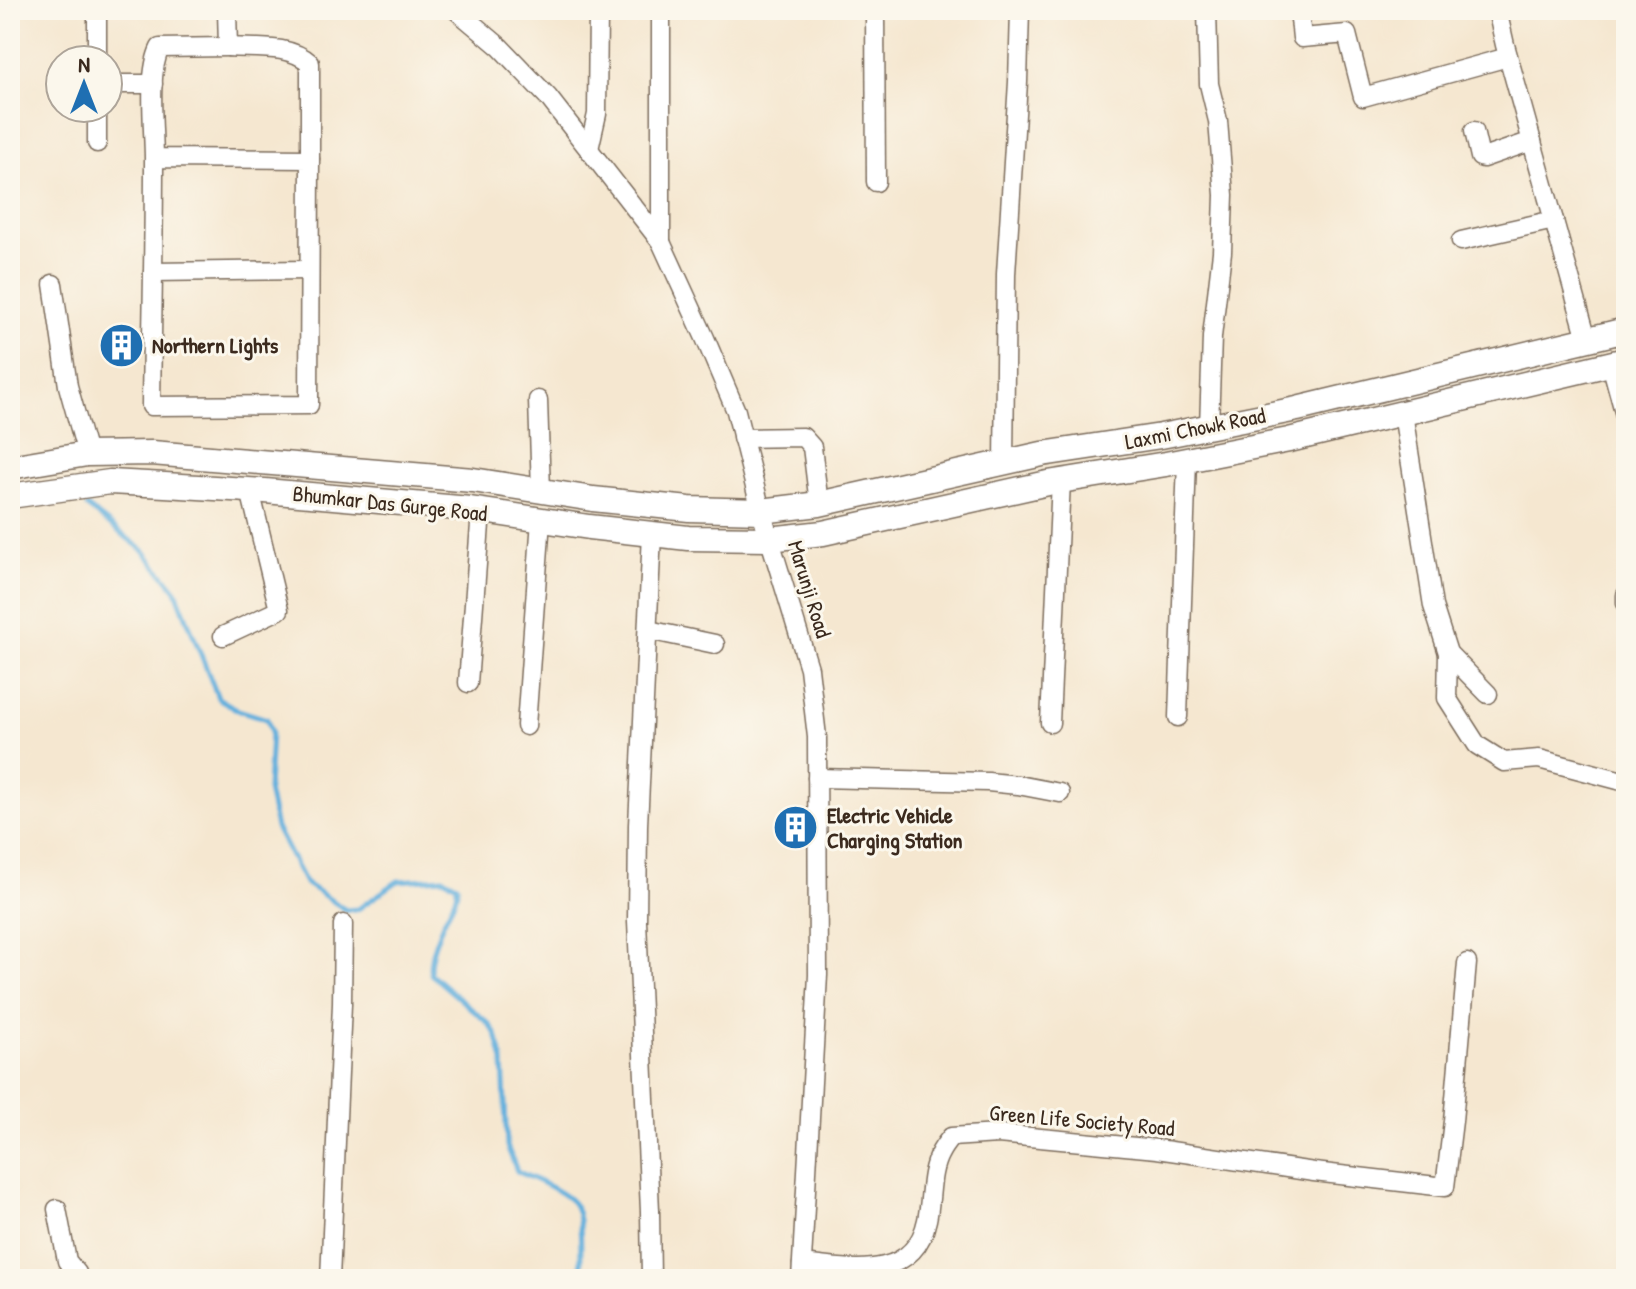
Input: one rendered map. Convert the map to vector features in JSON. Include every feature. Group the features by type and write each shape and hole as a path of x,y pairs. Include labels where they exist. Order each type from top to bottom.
{"main road":[{"name":"Laxmi Chowk Road","path":"761,511 819,504 1042,454 1161,436 1297,409 1626,330"},
{"path":"1587,339 1610,364"},
{"name":"Laxmi Chowk Road","path":"769,539 823,533 1061,480 1289,440 1610,364"},
{"path":"1214,426 1221,454"},
{"name":"Bhumkar Das Gurge Road","path":"10,467 98,454 152,453 484,482 593,499 689,509 761,511"},
{"path":"98,454 110,482"},
{"path":"258,490 268,463"},
{"name":"Bhumkar Das Gurge Road","path":"10,496 110,482 258,490 481,511 688,538 769,539"},
{"path":"481,511 484,482"}],"street":[{"path":"97,10 97,44"},
{"path":"227,10 228,47"},
{"name":"Marunji Road","path":"456,10 500,47 548,97 661,242 736,411 761,511 809,668 817,737 818,975 801,1272"},
{"path":"480,10 482,32"},
{"path":"589,149 597,114 598,10"},
{"path":"661,10 661,242"},
{"path":"875,10 876,182"},
{"path":"1004,463 1006,274 1020,10"},
{"path":"1207,10 1209,84 1218,121 1224,195 1222,252 1212,337 1214,426"},
{"path":"1299,10 1302,38 1347,34 1363,97 1508,57"},
{"path":"1497,10 1587,339"},
{"path":"228,47 288,51 301,55 310,63 309,405 151,406 153,84 160,48 228,47"},
{"path":"124,84 153,84"},
{"path":"97,124 97,143"},
{"path":"1474,131 1480,157 1483,158 1532,141"},
{"path":"154,158 310,159"},
{"path":"1461,241 1554,220"},
{"path":"153,272 309,270"},
{"path":"53,284 68,386 98,454"},
{"path":"1610,364 1626,419"},
{"path":"538,400 541,491"},
{"path":"1403,413 1433,606 1448,653 1447,698 1477,745 1504,762 1539,759 1626,782"},
{"path":"742,438 803,437 812,447 819,504"},
{"path":"1178,717 1187,460"},
{"path":"1050,723 1061,480"},
{"path":"223,636 279,610 258,490"},
{"path":"468,683 481,511"},
{"path":"526,726 541,520"},
{"path":"651,1279 637,921 638,825 652,534"},
{"path":"1626,595 1626,603"},
{"path":"648,630 715,644"},
{"path":"1448,653 1488,694"},
{"path":"817,778 988,782 1060,793"},
{"path":"330,1279 343,924"},
{"name":"Green Life Society Road","path":"801,1272 859,1270 905,1259 917,1245 927,1222 931,1184 939,1154 951,1137 998,1134 1157,1149 1445,1187 1467,963"},
{"path":"57,1209 67,1261 79,1279"}],"waterway":[{"path":"87,507 144,551 176,591 218,698 238,710 267,719 271,732 268,790 276,828 305,883 346,910 358,909 398,881 443,878 457,885 455,898 434,946 431,974 488,1023 496,1034 503,1061 507,1146 517,1171 554,1189 573,1203 579,1218 581,1279"}],"place":[{"name":"Northern Lights","path":"121,345"},
{"name":"Electric Vehicle Charging Station","path":"796,828"}]}
